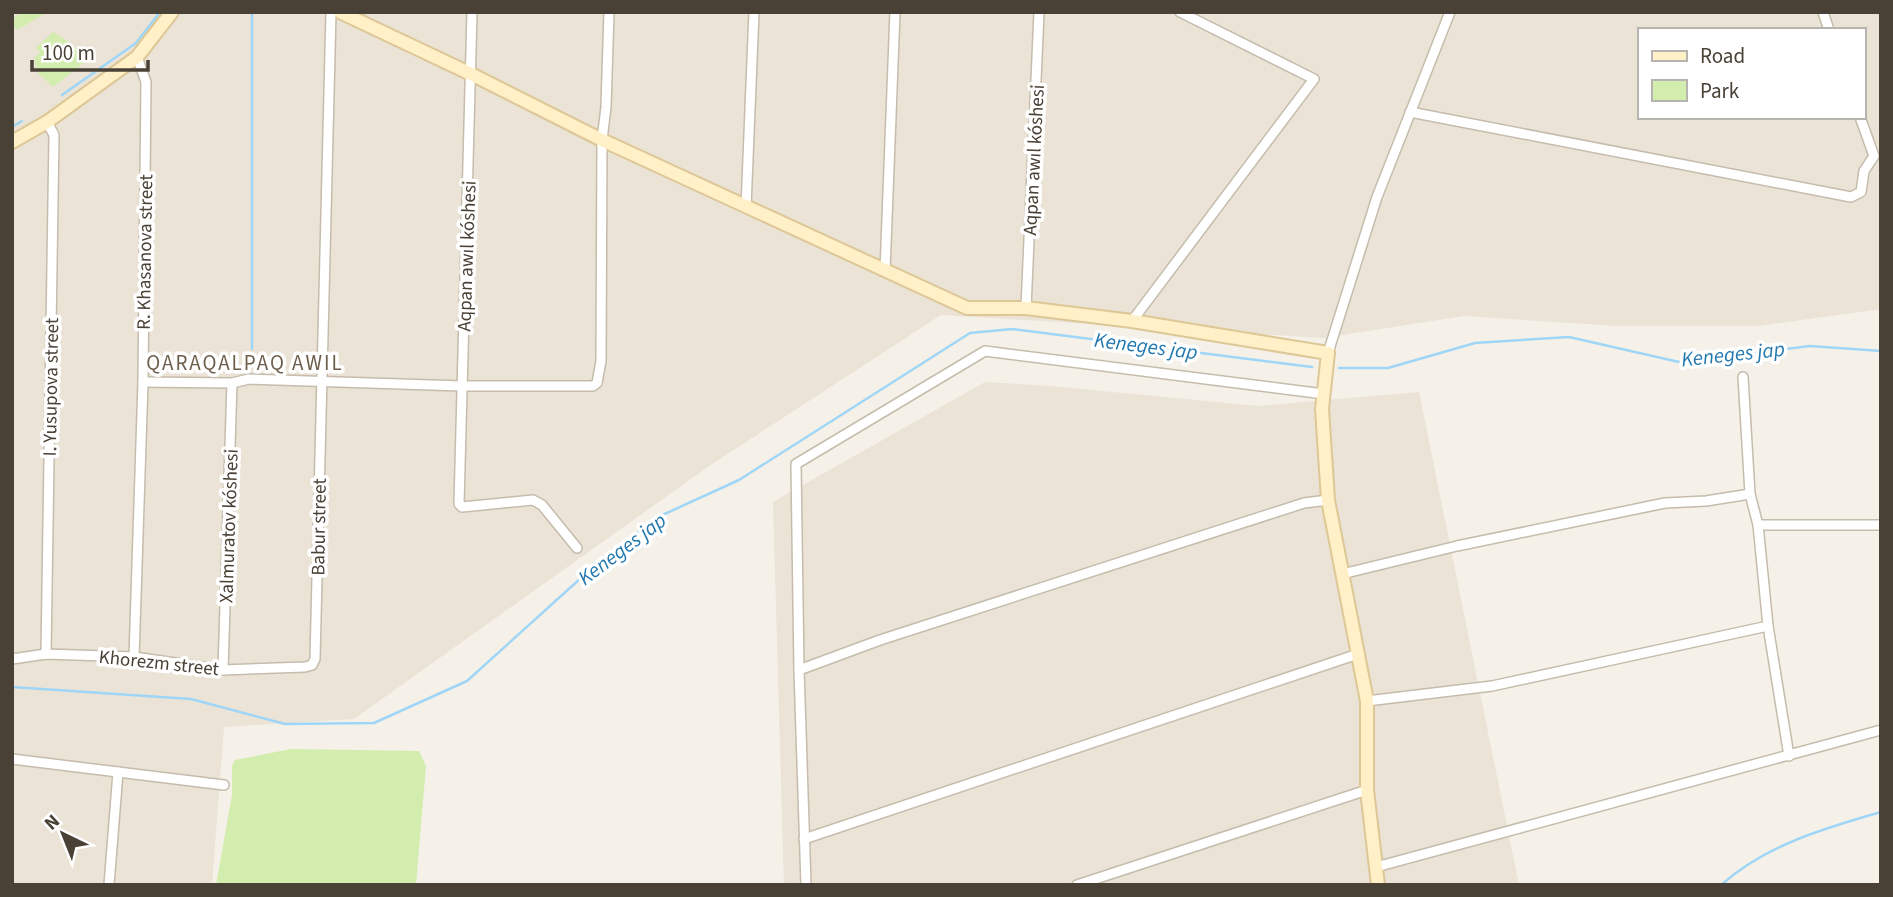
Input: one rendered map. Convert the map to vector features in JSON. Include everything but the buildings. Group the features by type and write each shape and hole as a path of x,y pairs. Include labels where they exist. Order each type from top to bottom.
{"street":[{"path":"12,142 47,122 138,57 172,12"},
{"path":"322,380 331,12"},
{"path":"340,12 601,140 967,309 1026,308 1132,321 1328,353"},
{"name":"Aqpan awıl kóshesi","path":"472,12 459,504 462,507 533,500 542,505 577,548"},
{"path":"143,382 232,383 249,379 462,386 593,386 599,379 601,361 601,140 606,107 609,12"},
{"path":"746,207 754,12"},
{"path":"885,271 895,12"},
{"name":"Aqpan awıl kóshesi","path":"1026,308 1039,12"},
{"path":"1132,321 1314,79 1180,12"},
{"path":"1378,885 1367,790 1367,701 1328,500 1322,409 1328,353 1377,197 1450,12"},
{"name":"R. Khasanova street","path":"134,657 143,382 146,82 138,57"},
{"path":"1410,112 1851,197 1861,192 1864,171 1874,156 1861,119"},
{"name":"I. Yusupova street","path":"46,654 54,135 47,122"},
{"path":"806,885 796,464 985,351 1324,394"},
{"path":"1743,377 1749,494 1758,525 1768,626 1789,756"},
{"name":"Babur street","path":"305,667 312,665 315,660 322,380"},
{"name":"Xalmuratov kóshesi","path":"223,670 232,383"},
{"path":"1342,574 1457,546 1665,503 1706,501 1749,494"},
{"path":"799,670 880,640 1304,503 1328,500"},
{"path":"1758,525 1881,525"},
{"path":"1367,701 1492,686 1768,626"},
{"name":"Khorezm street","path":"12,659 46,654 134,657 223,670 305,667"},
{"path":"804,839 1358,654"},
{"path":"1376,867 1881,730"},
{"path":"12,759 224,785"},
{"path":"109,885 118,772"},
{"path":"1077,885 1367,790"}],"shaded area":[{"path":"12,12 1881,12 1881,309 1759,326 1618,326 1464,316 1323,338 941,315 709,466 354,719 224,727 212,885 12,885"},
{"path":"985,382 1258,406 1419,392 1519,885 784,885 773,502"}],"green space":[{"path":"21,12 47,12 19,29 12,27 12,20"},
{"path":"53,32 70,43 86,61 53,87 38,73 34,58 40,53 36,48"},
{"path":"291,749 419,751 426,766 416,885 216,885 232,795 232,766 235,760"}],"waterway":[{"path":"62,95 136,43 160,12"},
{"path":"179,13 201,12"},
{"path":"252,12 252,349"},
{"path":"12,127 22,121"},
{"name":"Keneges jap","path":"12,687 191,699 285,724 374,723 467,681 592,568 658,517 739,480 970,333 1012,329 1312,367"},
{"name":"Keneges jap","path":"1339,368 1388,368 1475,343 1569,337 1679,362 1810,346 1881,351"},
{"path":"1721,885 1738,871 1777,849 1818,832 1881,812"}],"district":[{"name":"QARAQALPAQ AWIL","path":"245,363"}]}
